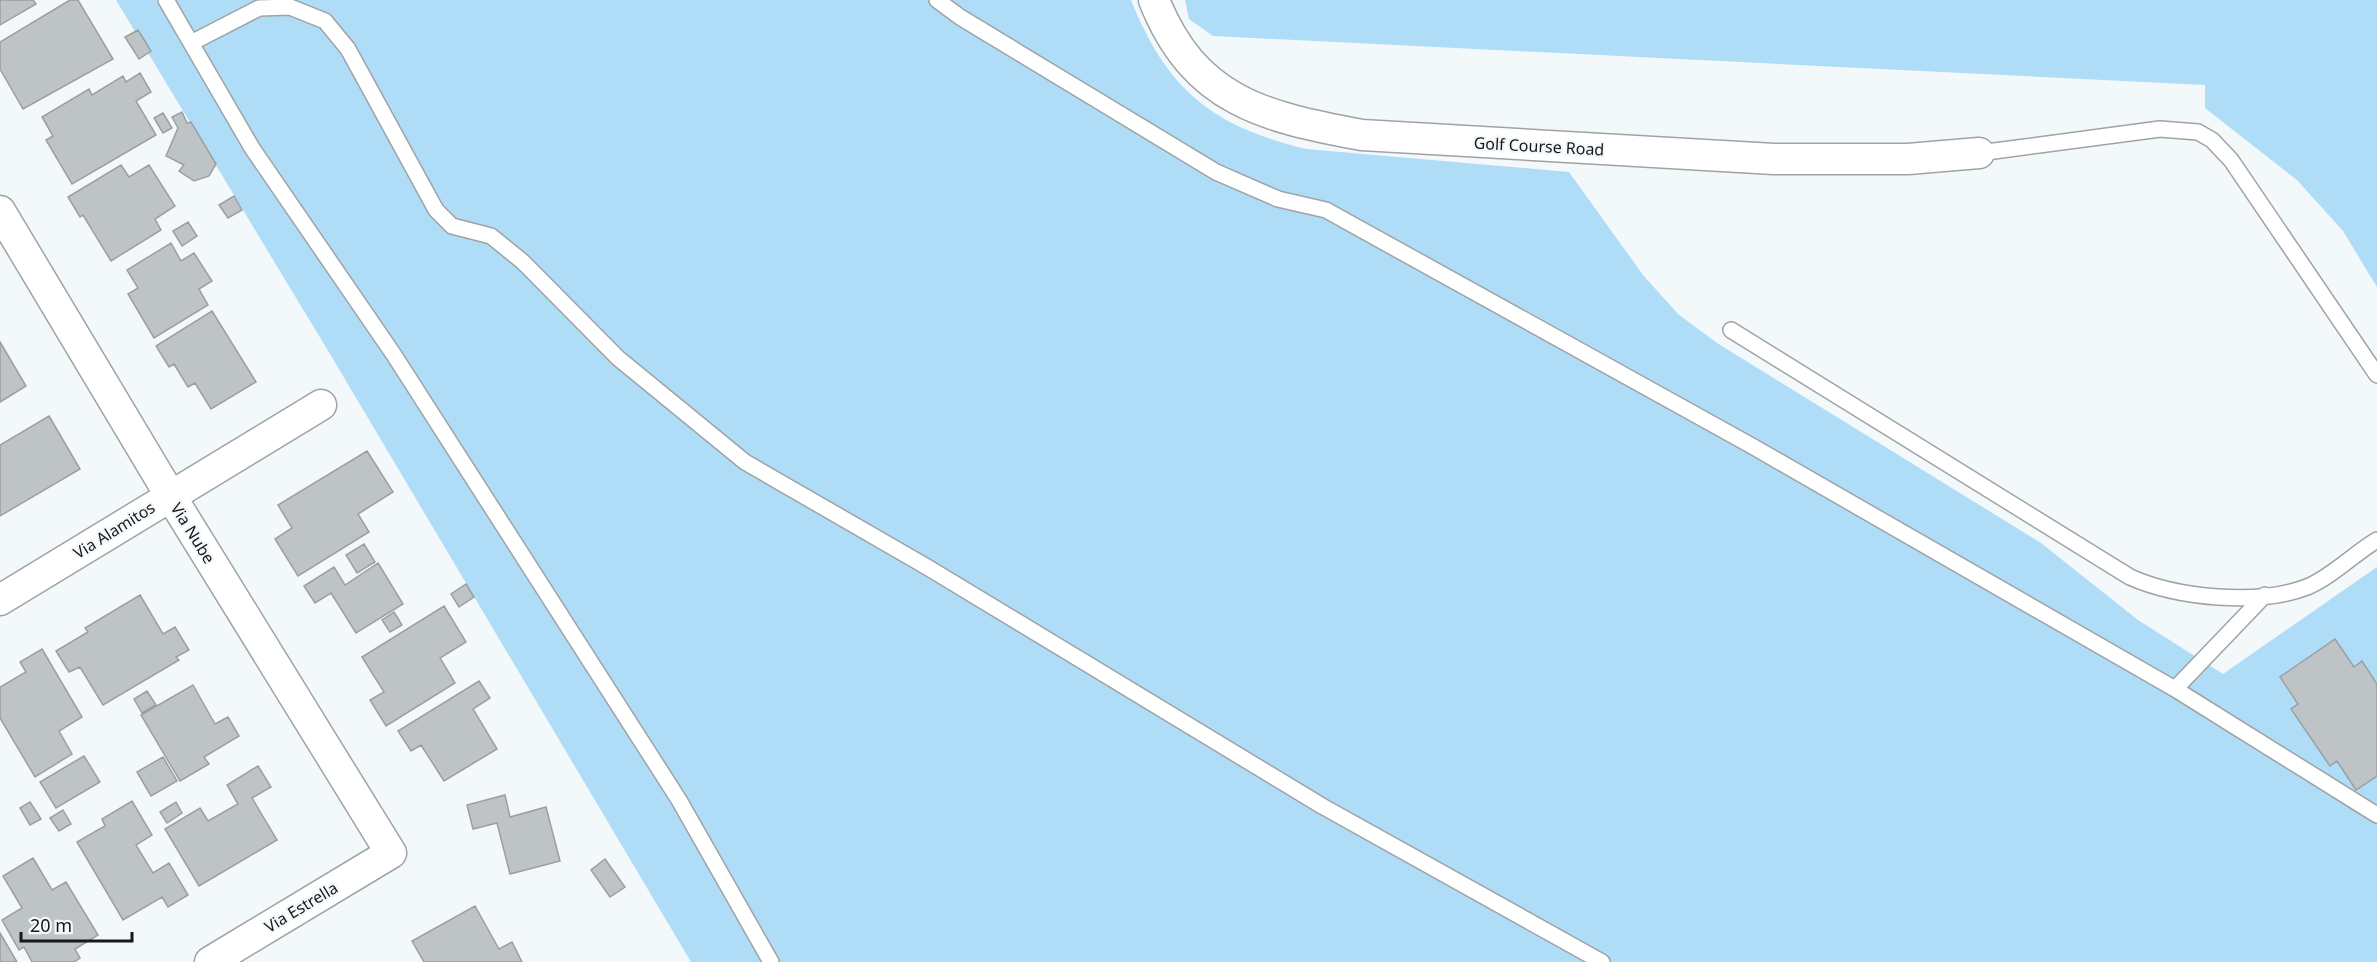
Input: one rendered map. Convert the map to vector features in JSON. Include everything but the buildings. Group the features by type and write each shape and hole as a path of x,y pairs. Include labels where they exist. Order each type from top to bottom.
{"street":[{"name":"Golf Course Road","path":"1154,0 1163,24 1187,60 1220,91 1256,110 1299,124 1362,135 1774,159 1908,159 1980,153"},
{"name":"Via Nube","path":"0,211 170,495 391,853"},
{"name":"Via Alamitos","path":"0,600 321,405"},
{"name":"Via Estrella","path":"210,962 391,853"}],"lane":[{"path":"166,0 252,148 394,355 679,800 771,962"},
{"path":"937,0 960,17 1216,172 1278,199 1326,210 1762,451 2175,689 2377,815"},
{"path":"191,43 260,8 290,7 325,21 348,49 436,210 452,226 491,236 523,262 618,358 745,462 927,567 1322,806 1602,962"},
{"path":"1980,153 2160,129 2198,132 2212,140 2231,160 2377,375"},
{"path":"1731,330 2130,577 2154,588 2179,594 2265,595 2309,586 2377,540"},
{"path":"2175,689 2265,595"}],"shaded area":[{"path":"116,0 1131,0 1160,58 1177,81 1197,100 1244,129 1306,149 1569,172 1643,275 1678,314 1717,343 2041,543 2138,620 2223,674 2377,567 2377,962 691,962 330,354"},
{"path":"1185,0 2377,0 2377,287 2343,231 2297,180 2205,108 2205,85 1213,36 1189,19"}]}
